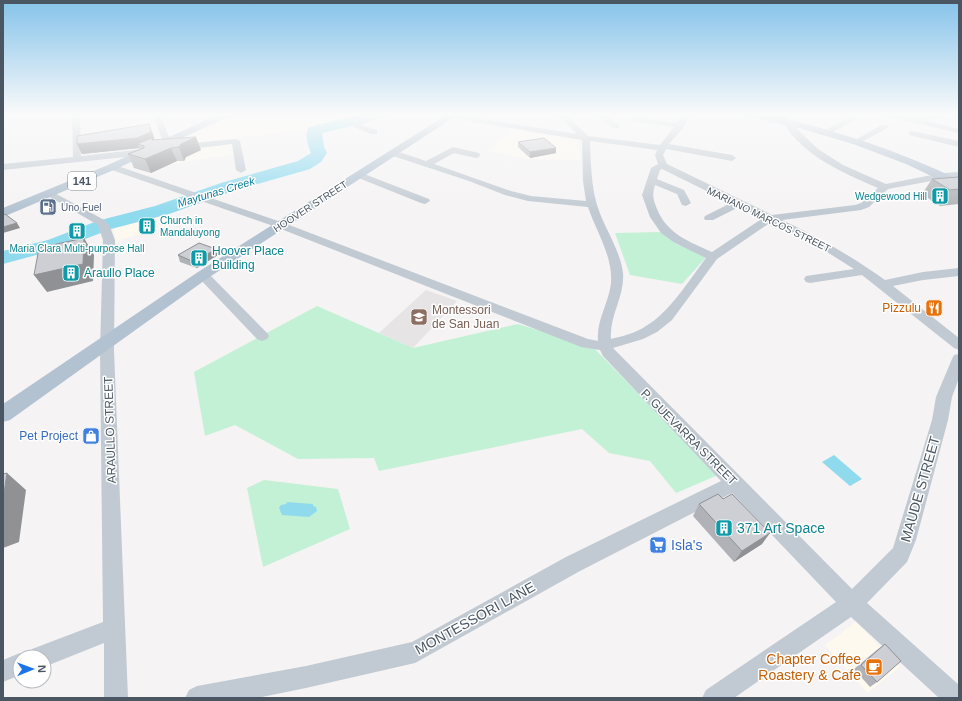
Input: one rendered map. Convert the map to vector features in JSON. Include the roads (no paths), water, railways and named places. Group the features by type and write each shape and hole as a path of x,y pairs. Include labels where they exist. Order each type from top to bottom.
{"main road":[{"name":"141","path":"3,213 51,194 156,147"},
{"name":"HOOVER STREET","path":"3,414 203,275 402,147"},
{"path":"867,147 942,176 959,185"}],"street":[{"path":"77,147 77,159"},
{"path":"168,147 171,148 183,147"},
{"path":"237,147 241,170"},
{"path":"587,147 592,204 615,259 617,283 605,328 604,346"},
{"path":"713,256 679,241 665,231 655,217 647,195 656,168 663,165 659,155 663,147 732,158"},
{"path":"810,147 828,161 885,188"},
{"path":"427,164 453,150 476,155"},
{"path":"3,167 144,152"},
{"path":"393,153 472,179 508,193 531,199 592,204"},
{"name":"MARIANO MARCOS STREET","path":"663,165 689,180 812,238 845,257 883,284 959,345"},
{"path":"112,167 280,225 586,344 604,346 631,338 652,329 668,317 713,256 770,218 857,208 865,205 885,188 942,176 959,175"},
{"path":"358,175 425,201"},
{"path":"651,180 681,192 686,203"},
{"name":"ARAULLO STREET","path":"51,194 103,225 109,240 108,340 116,698"},
{"path":"709,218 738,203"},
{"path":"810,279 865,271"},
{"path":"883,284 923,276 959,272"},
{"path":"203,275 262,336"},
{"name":"P. GUEVARRA STREET","path":"604,346 608,353 624,370 852,604 956,698"},
{"name":"MAUDE STREET","path":"714,698 852,604 900,555 906,540 932,450 944,397 959,358"},
{"name":"MONTESSORI LANE","path":"197,698 306,677 415,652 573,564 734,482"},
{"path":"52,652 115,628"}],"water":[{"path":"834,455 862,479 850,486 822,462"},
{"path":"287,502 313,504 317,511 309,517 282,515 279,508"}],"waterway":[{"name":"Maytunas Creek","path":"3,258 55,244 104,225 162,210 227,187 304,165 315,159 319,153 316,147"}],"place":[{"name":"Wedgewood Hill","path":"940,196"},
{"name":"Uno Fuel","path":"48,207"},
{"name":"Church in Mandaluyong","path":"147,226"},
{"name":"Maria Clara Multi-purpose Hall","path":"77,231"},
{"name":"Hoover Place Building","path":"199,258"},
{"name":"Araullo Place","path":"71,273"},
{"name":"Pizzulu","path":"934,308"},
{"name":"Montessori de San Juan","path":"419,317"},
{"name":"Pet Project","path":"91,436"},
{"name":"371 Art Space","path":"724,528"},
{"name":"Isla's","path":"658,545"},
{"name":"Chapter Coffee Roastery & Cafe","path":"874,667"}]}
